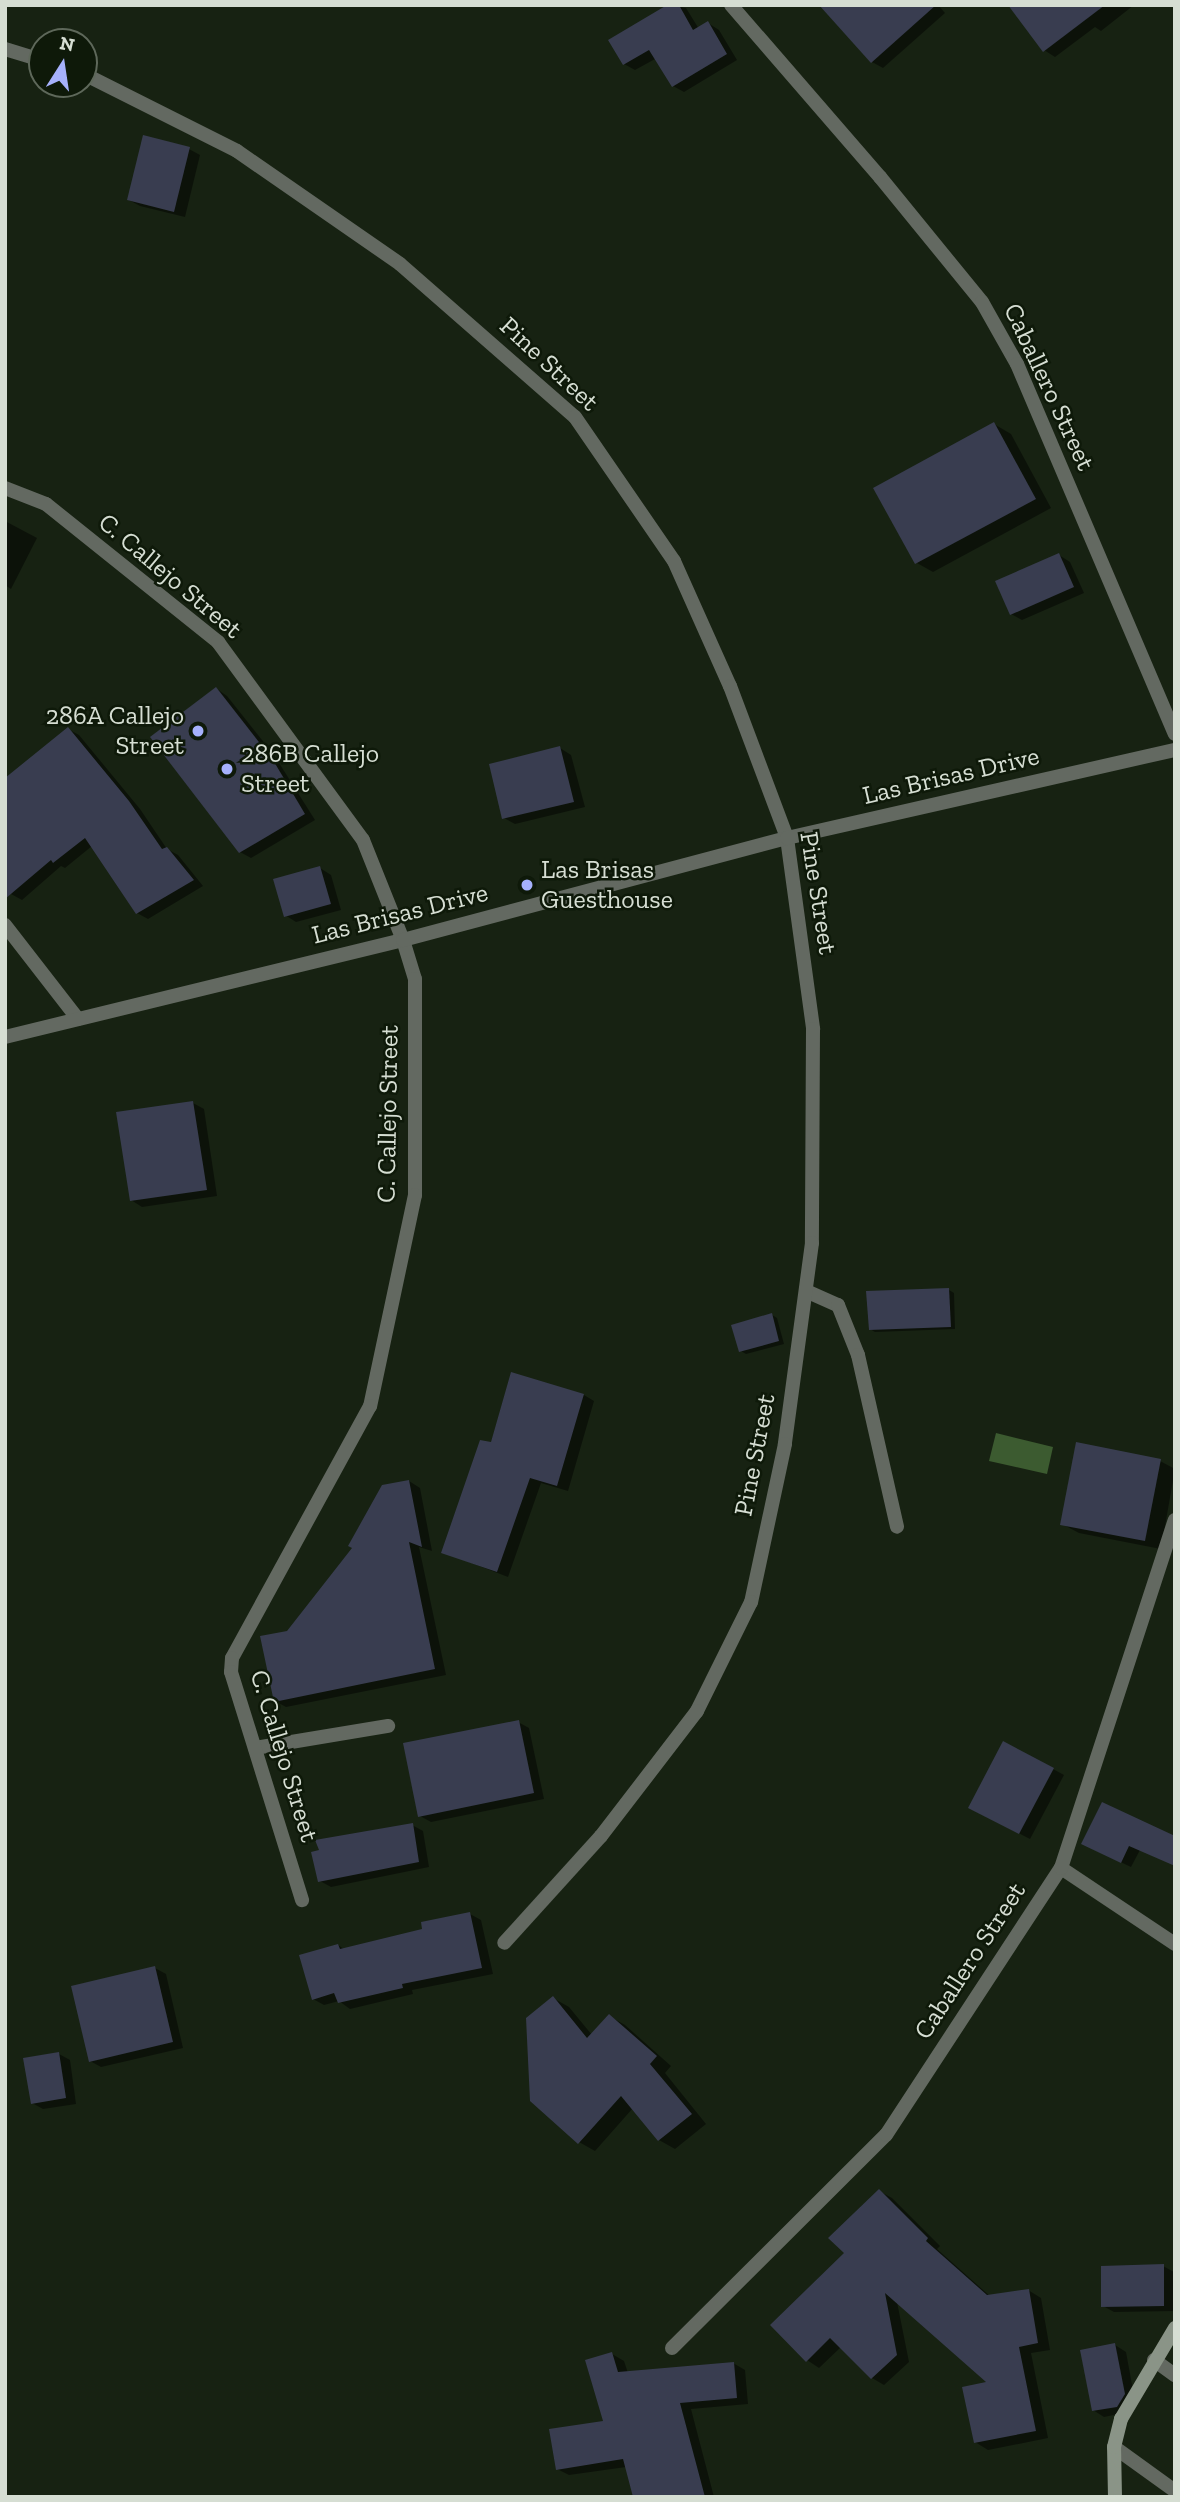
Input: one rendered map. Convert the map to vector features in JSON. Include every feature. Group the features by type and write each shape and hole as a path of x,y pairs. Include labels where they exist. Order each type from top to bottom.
{"street":[{"name":"Caballero Street","path":"731,5 880,177 982,302 1017,364 1175,734"},
{"path":"5,49 28,56"},
{"name":"Pine Street","path":"98,81 237,151 400,264 575,417 674,561 730,686 787,838 813,1028 812,1243 785,1444 751,1602 697,1711 601,1836 504,1942"},
{"name":"C. Callejo Street","path":"5,488 46,504 218,642 363,840 403,940 415,979 415,1195 370,1406 232,1658 231,1672 302,1900"},
{"name":"Las Brisas Drive","path":"5,1037 403,940 787,838 1175,750"},
{"path":"5,925 78,1019"},
{"path":"806,1291 838,1305 858,1355 897,1527"},
{"name":"Caballero Street","path":"672,2348 886,2135 1061,1868 1175,1520"},
{"path":"255,1748 388,1726"},
{"path":"1061,1868 1175,1944"},
{"path":"1115,2497 1114,2448 1121,2419 1175,2328"},
{"path":"1154,2360 1175,2375"},
{"path":"1114,2448 1175,2491"}],"shaded area":[{"path":"996,1433 1053,1447 1047,1474 989,1461"}],"building":[{"path":"667,5 679,5 693,30 708,21 727,54 672,87 649,50 623,65 608,40"},
{"path":"819,5 936,5 871,63"},
{"path":"1008,5 1105,5 1043,52"},
{"path":"143,135 190,147 174,212 127,200"},
{"path":"994,422 1036,499 915,564 873,488"},
{"path":"1059,553 1074,587 1010,615 995,581"},
{"path":"216,687 273,760 305,814 239,853 150,737"},
{"path":"68,727 129,801 162,849 167,847 194,880 136,914 85,838 53,863 51,860 5,899 5,778"},
{"path":"560,746 574,802 502,819 489,764"},
{"path":"320,866 331,904 284,917 273,879"},
{"path":"193,1101 207,1190 130,1201 116,1112"},
{"path":"949,1288 951,1327 869,1330 866,1291"},
{"path":"772,1313 779,1341 739,1352 731,1325"},
{"path":"511,1372 584,1394 557,1486 530,1478 497,1572 441,1553 480,1440 491,1442"},
{"path":"1076,1442 1161,1459 1145,1541 1060,1525"},
{"path":"409,1480 422,1547 409,1542 435,1669 274,1702 260,1636 287,1631 352,1548 348,1546 382,1485"},
{"path":"519,1720 534,1793 418,1817 403,1743"},
{"path":"1003,1741 1054,1768 1019,1834 968,1808"},
{"path":"1102,1802 1175,1836 1175,1866 1129,1846 1121,1863 1081,1844"},
{"path":"413,1823 419,1862 318,1882 311,1852 319,1850 315,1840"},
{"path":"470,1912 482,1968 402,1984 403,1988 338,2003 334,1993 312,2000 299,1955 338,1944 340,1949 422,1929 421,1922"},
{"path":"155,1966 173,2042 89,2062 71,1986"},
{"path":"553,1996 587,2038 609,2014 657,2056 650,2064 692,2114 658,2141 621,2096 578,2144 530,2101 526,2018"},
{"path":"59,2052 66,2098 31,2104 23,2058"},
{"path":"879,2189 928,2238 926,2241 987,2295 1029,2289 1038,2343 1019,2347 1036,2431 974,2443 962,2387 986,2382 885,2293 897,2355 871,2379 830,2338 806,2362 770,2325 844,2253 828,2238"},
{"path":"1164,2264 1164,2306 1101,2307 1101,2266"},
{"path":"1115,2343 1125,2394 1117,2407 1092,2411 1080,2350"},
{"path":"612,2352 618,2372 734,2362 737,2398 680,2403 705,2497 633,2497 623,2459 556,2470 549,2429 603,2421 585,2360"}],"place":[{"name":"286A Callejo Street","path":"198,731"},
{"name":"286B Callejo Street","path":"227,769"},
{"name":"Las Brisas Guesthouse","path":"527,885"}]}
